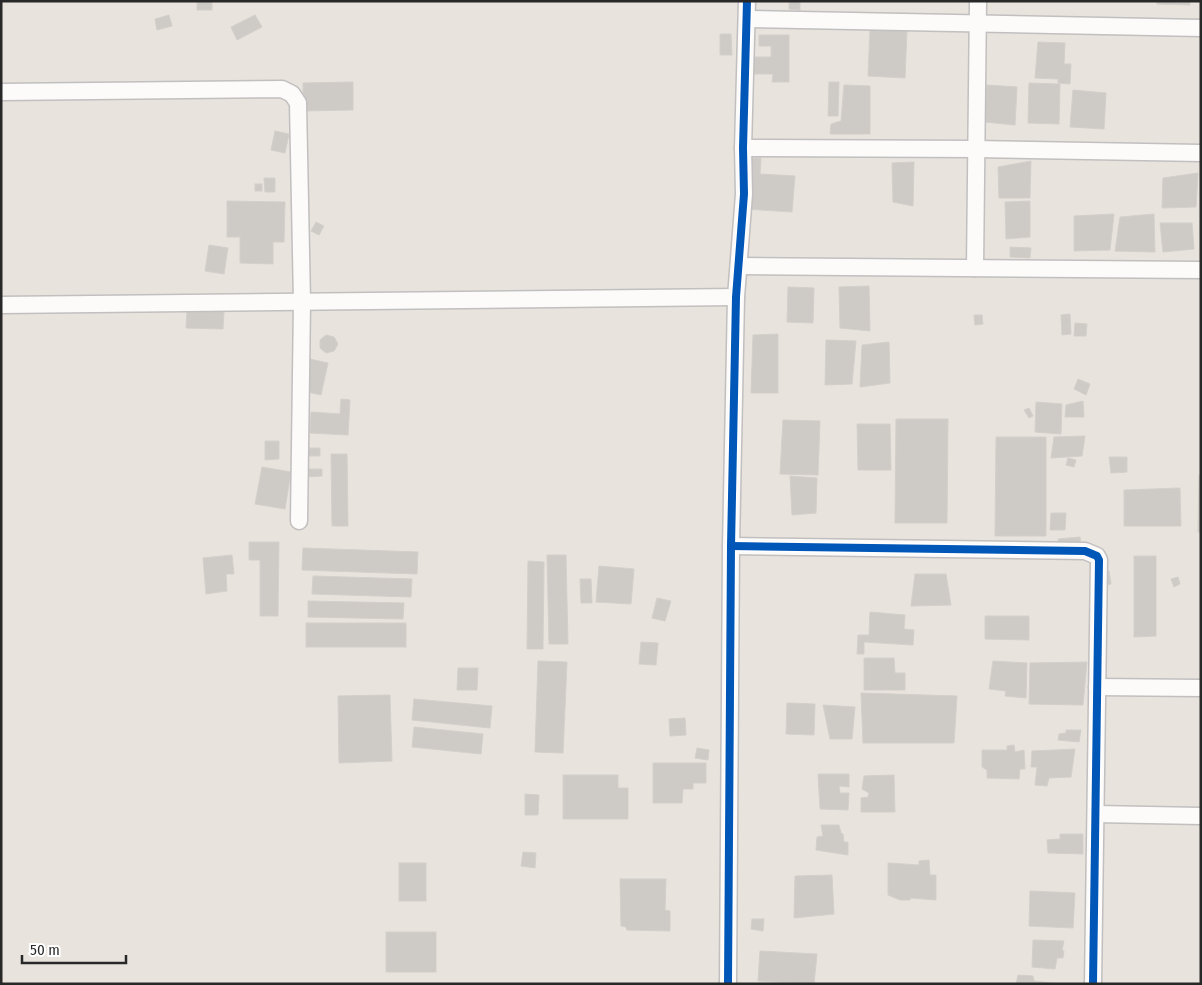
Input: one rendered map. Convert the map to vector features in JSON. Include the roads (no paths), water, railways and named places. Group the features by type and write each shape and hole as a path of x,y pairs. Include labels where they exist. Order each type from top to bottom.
{"street":[{"path":"728,984 731,546 736,297 744,194 743,148 747,1"},
{"path":"975,268 978,1"},
{"path":"747,19 1201,28"},
{"path":"1,92 282,89 292,94 298,103 302,302 299,521"},
{"path":"743,148 976,148 1201,153"},
{"path":"739,266 1201,270"},
{"path":"1,305 736,297"},
{"path":"731,546 1085,551 1094,554 1098,560 1093,984"},
{"path":"1097,687 1201,688"},
{"path":"1096,814 1201,816"}]}
